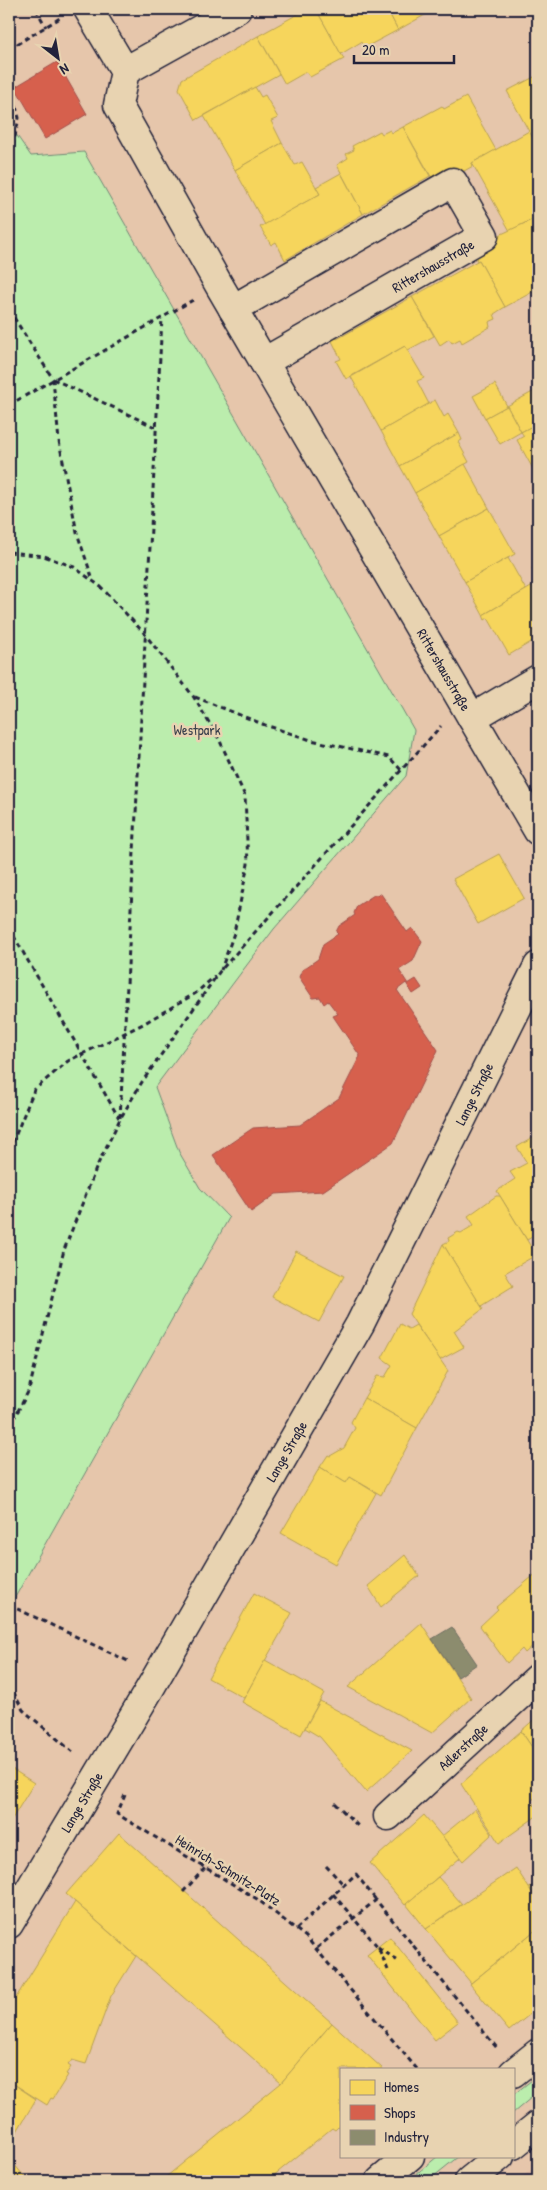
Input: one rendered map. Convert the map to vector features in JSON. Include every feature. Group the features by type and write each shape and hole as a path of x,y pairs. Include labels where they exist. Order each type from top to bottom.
{"street":[{"path":"78,11 125,71 237,9"},
{"name":"Rittershausstraße","path":"125,71 118,105 219,285 538,831"},
{"name":"Rittershausstraße","path":"233,309 453,182 484,236 264,362"},
{"name":"Rittershausstraße","path":"468,710 538,679"},
{"name":"Lange Straße","path":"9,1924 158,1675 360,1324 538,966"},
{"name":"Adlerstraße","path":"388,1816 538,1678"},
{"path":"508,2064 538,2053"},
{"path":"514,2144 538,2125"},
{"path":"380,2181 408,2158"},
{"path":"469,2181 498,2158"}],"path":[{"path":"36,9 46,27"},
{"path":"9,49 78,11"},
{"path":"9,80 19,118 9,163"},
{"path":"9,404 219,285"},
{"path":"9,310 53,379 60,441 77,533 93,581"},
{"path":"120,1119 162,318"},
{"path":"53,379 155,427"},
{"path":"9,552 44,556 74,567 93,581 144,633 193,696 219,739 245,796 248,864 234,932 220,972 196,993 143,1024 68,1061 34,1090 9,1151"},
{"path":"193,696 265,725 312,740 389,757 401,770"},
{"path":"9,1428 29,1390 64,1250 97,1166 120,1119 142,1082 220,972 401,770 468,710"},
{"path":"9,928 120,1119"},
{"path":"9,1605 158,1675"},
{"path":"9,1684 23,1710 99,1773"},
{"name":"Heinrich-Schmitz-Platz","path":"99,1773 125,1794 117,1814 258,1899 317,1948 416,2068"},
{"path":"335,1803 361,1829"},
{"path":"326,1866 344,1885"},
{"path":"183,1892 206,1868"},
{"path":"296,1929 356,1874 508,2064"},
{"path":"333,1894 378,1946 398,1961"},
{"path":"317,1948 376,1900"},
{"path":"378,1946 388,1970"}],"shaded area":[{"path":"538,2165 538,2181 516,2181"}],"green space":[{"name":"Westpark","path":"9,124 31,156 84,152 414,730 406,776 274,929 155,1087 179,1152 200,1188 229,1218 9,1608"},
{"path":"537,2076 538,2092 514,2112 514,2094"},
{"path":"436,2158 457,2158 428,2181 408,2181"}],"building: Homes":[{"path":"307,9 316,9 344,59 310,77 306,72 285,84 258,36"},
{"path":"316,9 387,9 398,30 364,48 361,42 341,54"},
{"path":"387,9 431,9 432,11 398,30"},
{"path":"460,9 471,9 463,13"},
{"path":"258,36 279,74 196,120 179,89 182,79"},
{"path":"538,75 538,134 532,137 507,91"},
{"path":"255,87 261,97 265,95 278,118 271,121 282,143 235,170 204,116"},
{"path":"466,97 496,150 472,163 473,166 457,175 433,180 403,127 442,106 444,109"},
{"path":"403,127 430,176 363,214 337,165 348,158 346,154 354,150 352,146 380,131 382,134 390,130 392,133"},
{"path":"529,131 538,147 538,162 533,165 538,174 538,216 510,231 472,163"},
{"path":"538,134 538,147 532,137"},
{"path":"282,143 295,165 302,162 320,194 265,225 235,170"},
{"path":"341,173 363,214 285,260 276,242 271,245 260,227 320,194 316,187"},
{"path":"536,218 538,222 538,289 505,307 479,260 477,261 475,257 495,244 493,238"},
{"path":"479,260 505,307 494,314 496,319 489,322 490,327 462,343 460,339 452,343 449,339 440,345 412,297"},
{"path":"412,297 434,336 408,350 405,346 346,379 336,361 341,359 331,339 335,337 337,339"},
{"path":"405,346 424,378 417,381 429,404 381,431 351,377"},
{"path":"495,384 507,406 485,418 473,396"},
{"path":"538,389 538,423 521,432 507,406"},
{"path":"435,400 444,417 448,414 459,433 400,466 381,431"},
{"path":"507,406 521,432 500,444 485,418"},
{"path":"538,423 538,478 517,440 524,436 521,432"},
{"path":"459,433 462,440 458,442 469,462 415,493 400,466"},
{"path":"465,464 489,508 439,536 415,493"},
{"path":"489,508 515,554 465,582 439,536"},
{"path":"508,558 526,590 483,615 465,582"},
{"path":"538,565 538,580 532,568"},
{"path":"538,583 538,638 509,655 488,618 485,620 483,615"},
{"path":"499,854 524,898 478,924 453,879"},
{"path":"538,1129 538,1233 527,1240 497,1191 515,1179 510,1172 527,1163 517,1147 536,1136 534,1132"},
{"path":"496,1196 500,1196 536,1255 505,1273 513,1286 481,1306 443,1244 449,1241 448,1238 474,1225 468,1216"},
{"path":"443,1244 483,1309 454,1331 464,1347 440,1360 409,1314"},
{"path":"296,1251 344,1276 319,1322 272,1297"},
{"path":"400,1324 409,1329 416,1325 448,1371 417,1428 364,1398 377,1376 385,1377 392,1365 382,1358"},
{"path":"364,1398 417,1428 381,1495 350,1477 346,1483 320,1467 328,1455 330,1456 344,1448 355,1428 351,1422"},
{"path":"320,1467 346,1483 350,1477 376,1493 336,1564 281,1533"},
{"path":"405,1555 419,1576 381,1607 368,1586"},
{"path":"538,1572 538,1641 525,1653 522,1649 507,1663 480,1626 498,1609 496,1607"},
{"path":"254,1593 292,1613 244,1698 208,1678"},
{"path":"421,1623 471,1698 432,1733 348,1687"},
{"path":"265,1660 324,1693 301,1735 242,1702"},
{"path":"320,1701 412,1751 366,1792 320,1737 305,1728"},
{"path":"538,1716 538,1756 521,1731"},
{"path":"521,1731 538,1756 538,1795 531,1801 538,1810 538,1815 499,1843 461,1784"},
{"path":"9,1767 34,1783 9,1824"},
{"path":"475,1809 492,1834 463,1861 442,1836"},
{"path":"424,1815 460,1858 405,1905 370,1863"},
{"path":"119,1833 332,2023 281,2083 66,1894"},
{"path":"516,1868 538,1902 538,1928 471,1983 426,1929"},
{"path":"438,1877 462,1904 426,1929 406,1904"},
{"path":"538,1884 538,1902 529,1887"},
{"path":"75,1902 136,1956 111,1996 86,2064 72,2060 68,2065 71,2067 66,2074 68,2075 47,2105 9,2081 9,2009"},
{"path":"538,1928 538,2008 509,2031 470,1984"},
{"path":"390,1937 458,2022 435,2040 367,1955"},
{"path":"332,2023 382,2068 340,2068 340,2125 335,2130 332,2128 267,2181 161,2181 281,2083"},
{"path":"9,2081 36,2099 9,2145"},
{"path":"9,2158 28,2181 9,2181"}],"building: Shops":[{"path":"57,62 87,114 45,139 15,87"},
{"path":"381,894 407,932 412,928 422,941 413,961 399,970 408,984 416,979 422,988 413,994 406,983 397,990 438,1050 393,1143 323,1191 276,1194 251,1212 213,1155 253,1128 300,1125 339,1098 360,1056 333,1016 338,1014 328,1001 324,1004 320,997 313,998 299,977 302,970 318,959 323,944 338,934 336,932 339,926 355,915 357,906 374,895"}],"building: Industry":[{"path":"452,1627 477,1664 458,1677 432,1639"}]}
